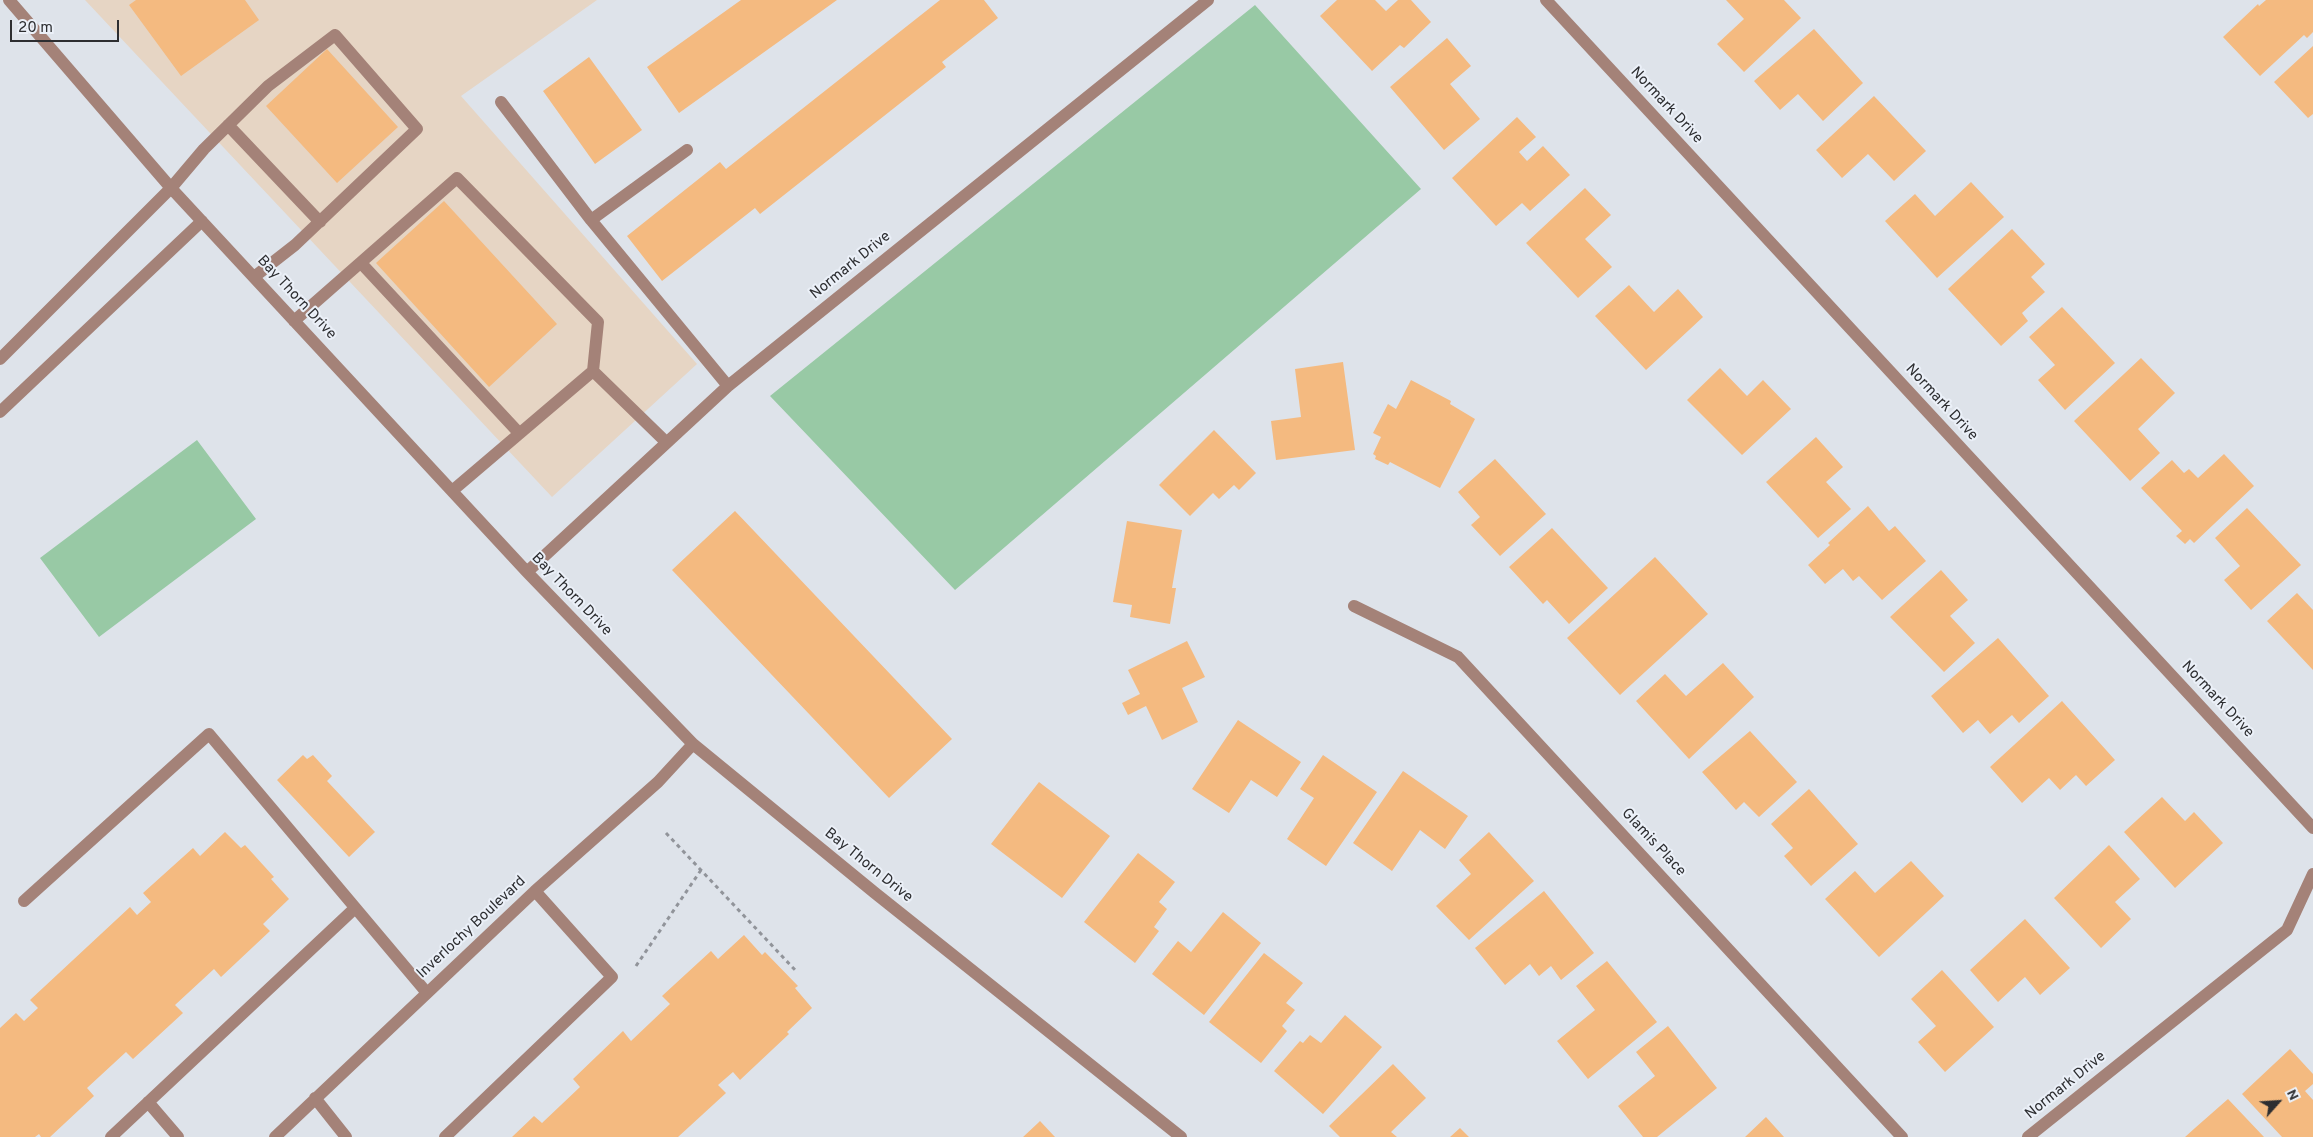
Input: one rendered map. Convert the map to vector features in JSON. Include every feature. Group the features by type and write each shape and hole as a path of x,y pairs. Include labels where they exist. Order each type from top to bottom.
{"street":[{"name":"Bay Thorn Drive","path":"9,0 171,188 527,572 693,744 883,899 1181,1137"},
{"name":"Normark Drive","path":"527,572 728,386 1208,0"},
{"name":"Normark Drive","path":"1546,0 2313,828"},
{"path":"0,359 171,188 204,149 268,86 335,35 417,129 295,245 254,277"},
{"path":"501,102 591,220 728,386"},
{"path":"228,125 320,222"},
{"path":"591,220 687,150"},
{"path":"294,321 457,178 598,322 593,371 452,491"},
{"path":"0,412 202,221"},
{"path":"361,263 519,433"},
{"path":"593,371 666,442"},
{"name":"Glamis Place","path":"1354,606 1458,657 1902,1137"},
{"path":"24,901 209,734 426,993"},
{"name":"Inverlochy Boulevard","path":"275,1137 535,891 658,782 693,744"},
{"name":"Normark Drive","path":"2028,1137 2287,930 2313,874"},
{"path":"445,1137 612,977 535,891"},
{"path":"111,1137 355,908"},
{"path":"315,1098 346,1137"},
{"path":"148,1102 178,1137"}],"path":[{"path":"666,833 796,971"},
{"path":"612,977 630,974 701,870"}],"shaded area":[{"path":"85,0 597,0 461,96 697,364 552,497"}],"green space":[{"path":"1255,5 1421,189 955,590 770,396"},
{"path":"197,440 256,519 99,637 40,558"}],"building":[{"path":"136,0 245,0 259,20 181,76 129,5"},
{"path":"741,0 837,0 679,113 647,67"},
{"path":"940,0 984,0 998,18 942,62 946,67 760,214 755,208 662,281 627,236 720,162 726,169"},
{"path":"1337,0 1375,0 1386,11 1398,0 1411,0 1431,22 1404,48 1400,45 1372,71 1320,16"},
{"path":"1726,0 1784,0 1801,18 1744,72 1717,44 1744,19"},
{"path":"2266,0 2313,0 2313,32 2307,38 2304,35 2260,76 2223,37 2258,4 2259,6"},
{"path":"1814,29 1863,83 1823,121 1798,94 1780,110 1754,81"},
{"path":"1447,38 1471,66 1450,84 1480,119 1444,150 1390,87"},
{"path":"2313,46 2313,114 2308,118 2274,82"},
{"path":"327,49 398,127 337,183 266,106"},
{"path":"589,57 642,130 595,164 543,91"},
{"path":"1874,96 1926,151 1894,181 1868,154 1842,178 1816,150"},
{"path":"1517,117 1536,137 1519,152 1527,161 1543,146 1570,175 1530,211 1522,203 1496,226 1452,178"},
{"path":"1971,182 2004,217 1937,278 1885,221 1915,194 1935,216"},
{"path":"1585,188 1611,215 1585,239 1612,267 1578,298 1526,243"},
{"path":"444,201 557,324 489,387 376,263"},
{"path":"2012,229 2045,264 2031,277 2045,292 2022,313 2028,321 2001,346 1948,289"},
{"path":"1629,285 1654,312 1678,289 1703,317 1646,370 1595,316"},
{"path":"2062,307 2115,363 2065,410 2038,380 2055,365 2029,337"},
{"path":"2141,358 2175,393 2138,429 2160,453 2130,481 2074,421"},
{"path":"1343,362 1355,450 1276,460 1271,421 1301,417 1295,369"},
{"path":"1720,368 1747,396 1763,380 1791,409 1742,455 1687,400"},
{"path":"1411,380 1451,401 1450,404 1475,419 1440,488 1390,462 1388,465 1375,459 1376,456 1373,454 1381,437 1373,433 1388,404 1396,409"},
{"path":"1214,430 1256,473 1239,490 1234,485 1219,499 1213,493 1190,516 1159,485"},
{"path":"1816,437 1843,467 1826,482 1851,509 1818,538 1766,482"},
{"path":"2224,454 2254,486 2194,543 2190,539 2185,544 2176,536 2182,531 2141,488 2172,460 2184,473 2189,469 2198,478"},
{"path":"1495,459 1546,514 1500,556 1471,525 1480,517 1458,492"},
{"path":"1868,506 1889,531 1895,526 1926,561 1882,600 1859,576 1853,581 1843,569 1825,584 1808,565 1830,545 1828,543"},
{"path":"2247,508 2301,565 2251,610 2224,580 2240,566 2215,538"},
{"path":"735,511 952,739 889,798 672,570"},
{"path":"1127,521 1182,530 1172,588 1176,588 1170,624 1130,617 1132,605 1113,602"},
{"path":"1552,528 1608,588 1569,624 1547,600 1543,604 1509,567"},
{"path":"1655,557 1708,614 1620,695 1567,638"},
{"path":"1941,570 1968,600 1950,616 1975,643 1944,672 1890,617"},
{"path":"2297,593 2313,610 2313,670 2267,621"},
{"path":"1998,638 2049,696 2019,723 2012,715 1990,734 1978,720 1963,733 1931,696"},
{"path":"1187,641 1205,677 1182,688 1198,722 1162,740 1146,706 1128,715 1122,703 1140,694 1128,670"},
{"path":"1723,663 1754,697 1689,759 1636,701 1665,674 1686,696"},
{"path":"2062,701 2115,760 2086,786 2076,775 2060,790 2049,778 2022,803 1990,767"},
{"path":"1238,720 1301,762 1277,797 1251,780 1229,813 1192,789"},
{"path":"1750,731 1797,782 1759,817 1744,802 1736,810 1702,772"},
{"path":"303,755 307,759 313,755 332,776 327,781 375,832 349,857 277,780"},
{"path":"1323,755 1377,792 1326,866 1287,839 1314,798 1300,789"},
{"path":"1403,771 1468,816 1445,849 1420,830 1392,871 1353,843"},
{"path":"1039,782 1110,836 1062,898 991,844"},
{"path":"1809,789 1858,844 1811,886 1784,856 1793,848 1771,824"},
{"path":"2162,797 2185,821 2194,812 2223,843 2175,888 2124,832"},
{"path":"225,832 241,848 245,845 274,877 271,879 289,899 263,924 270,931 221,977 214,969 175,1005 183,1013 133,1059 126,1052 87,1088 94,1096 50,1137 41,1137 39,1134 35,1137 0,1137 0,1028 16,1013 24,1021 38,1008 30,1000 130,907 137,915 151,902 143,893 193,848 200,856"},
{"path":"1489,832 1534,881 1469,940 1436,906 1471,874 1459,860"},
{"path":"2109,845 2140,879 2115,902 2131,919 2101,948 2054,898"},
{"path":"1138,853 1175,882 1159,902 1167,909 1154,927 1159,931 1135,963 1084,922"},
{"path":"1911,861 1944,896 1879,957 1825,899 1855,871 1875,893"},
{"path":"1544,891 1594,953 1561,980 1551,966 1539,976 1530,964 1505,985 1475,948"},
{"path":"1223,912 1261,943 1204,1015 1152,974 1178,941 1191,952"},
{"path":"2025,919 2070,968 2040,995 2025,977 1998,1002 1970,970"},
{"path":"744,935 762,955 765,952 798,986 795,988 812,1008 787,1032 789,1034 740,1080 733,1072 718,1085 726,1093 678,1137 512,1137 534,1116 542,1123 580,1087 573,1079 623,1031 631,1041 670,1004 662,996 711,951 718,959"},
{"path":"1264,953 1303,983 1286,1003 1295,1010 1282,1026 1287,1031 1261,1063 1209,1022"},
{"path":"1607,961 1657,1022 1588,1079 1557,1041 1595,1010 1576,986"},
{"path":"1942,970 1994,1027 1945,1072 1918,1042 1936,1026 1911,999"},
{"path":"1345,1015 1382,1047 1323,1114 1274,1071 1300,1041 1303,1043 1310,1035 1321,1043"},
{"path":"1668,1026 1717,1088 1657,1137 1643,1137 1618,1106 1655,1076 1636,1052"},
{"path":"2290,1049 2313,1074 2313,1084 2305,1091 2313,1100 2313,1137 2282,1137 2242,1094"},
{"path":"1393,1064 1426,1098 1391,1132 1397,1137 1340,1137 1329,1126"},
{"path":"2228,1099 2264,1137 2185,1137 2195,1128"},
{"path":"1766,1117 1784,1137 1745,1137"},
{"path":"1040,1121 1055,1137 1023,1137 1038,1123"},
{"path":"1460,1128 1469,1137 1450,1137"}]}
